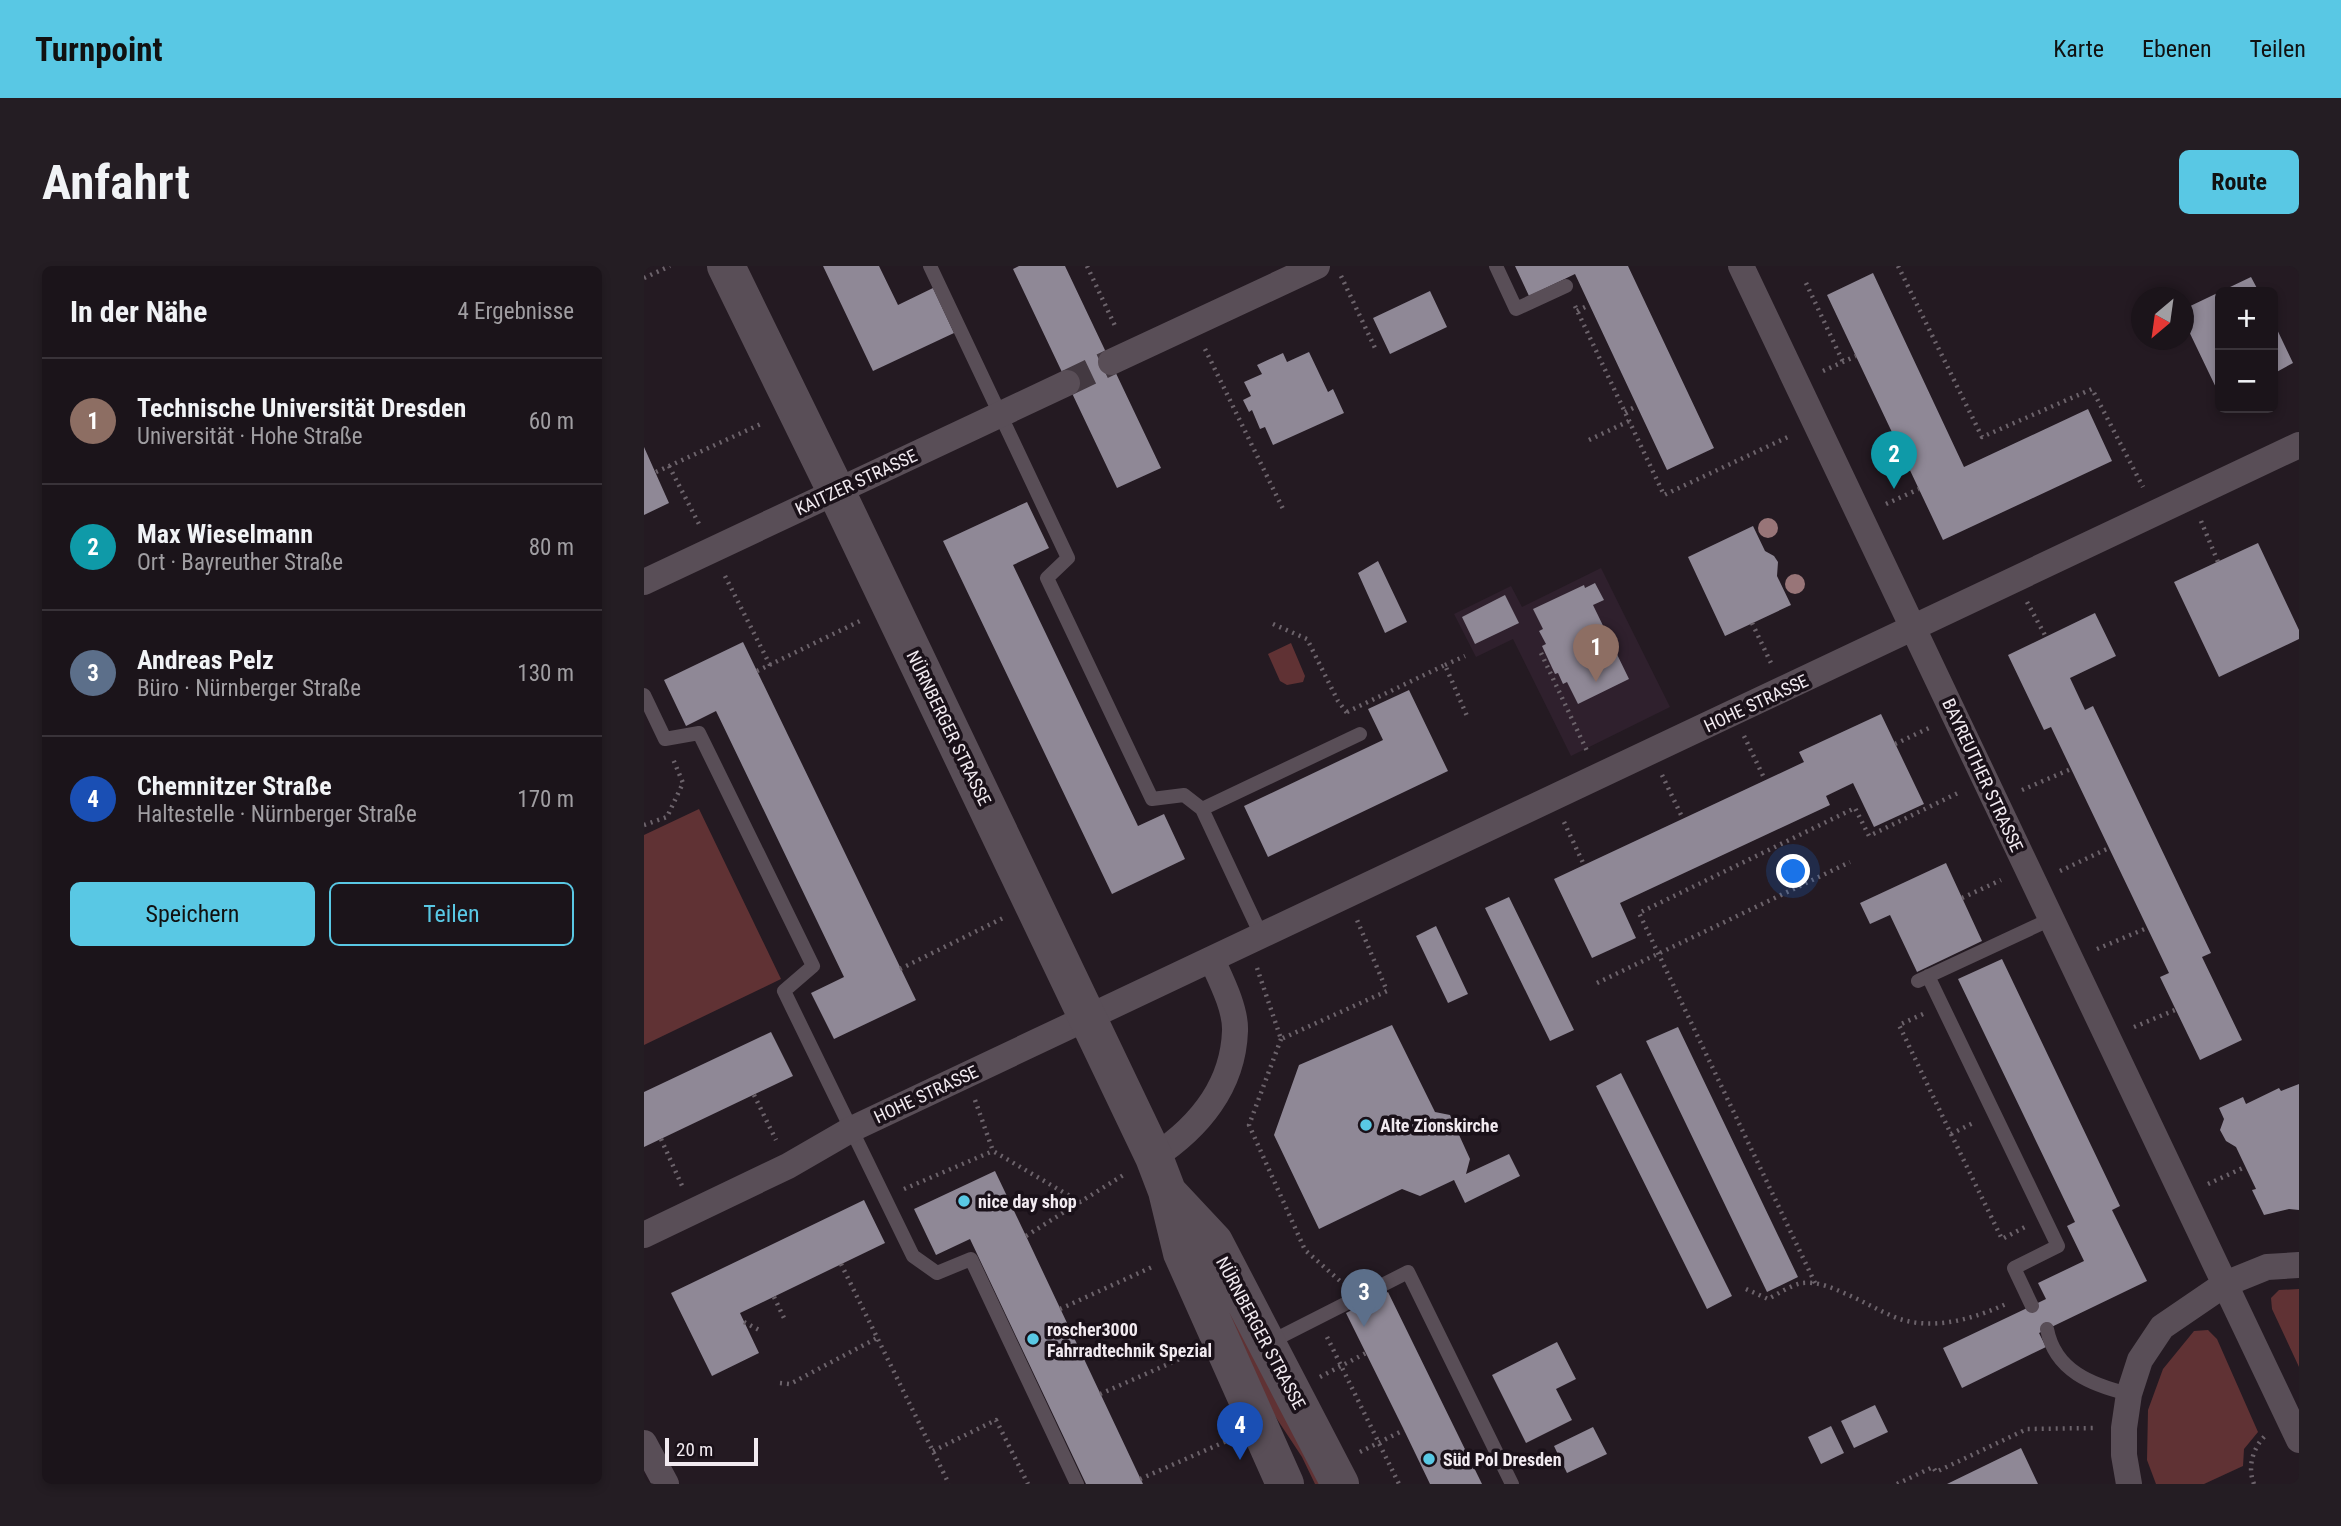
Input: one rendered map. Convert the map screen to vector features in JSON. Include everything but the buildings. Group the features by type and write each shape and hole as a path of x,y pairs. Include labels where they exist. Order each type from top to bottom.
{"main road":[{"name":"NÜRNBERGER STRASSE","path":"726,266 1161,1174 1182,1253 1285,1484"},
{"name":"NÜRNBERGER STRASSE","path":"1161,1174 1214,1242 1336,1475"}],"street":[{"path":"1120,358 1317,266"},
{"name":"BAYREUTHER STRASSE","path":"1741,266 2299,1440"},
{"name":"KAITZER STRASSE","path":"644,582 1067,383"},
{"name":"HOHE STRASSE","path":"644,1235 788,1166 852,1129 2299,445"},
{"path":"1161,1174 1179,1140 1201,1119 1218,1090 1229,1063 1236,1030 1227,991 1212,960"},
{"path":"2129,1484 2124,1455 2124,1428 2129,1394 2140,1360 2162,1327 2225,1284 2267,1267 2299,1265"},
{"path":"644,1443 666,1484"}],"lane":[{"path":"930,266 1068,558 1047,578 1152,799 1184,795 1202,809 1256,940"},
{"path":"1496,266 1516,309 1566,286"},
{"path":"644,695 665,739 699,733 813,966 784,991 913,1256 937,1273 971,1259 1077,1484"},
{"path":"1202,809 1360,734"},
{"path":"2029,1300 2014,1268 2058,1246 1942,1005 1923,979 2051,919"},
{"path":"1266,1344 1408,1272 1512,1484"},
{"path":"2047,1329 2050,1344 2064,1364 2081,1378 2129,1394"}],"path":[{"path":"644,278 670,266"},
{"path":"1087,266 1120,358"},
{"path":"1336,266 1376,351"},
{"path":"1898,266 1982,437 2092,389 2156,513"},
{"path":"1806,284 1843,362 1856,356"},
{"path":"1566,286 1664,495 1816,424"},
{"path":"1577,311 1589,305"},
{"path":"1193,324 1283,509"},
{"path":"1625,412 1637,406"},
{"path":"656,472 796,408"},
{"path":"1589,440 1629,421"},
{"path":"1860,517 1919,489"},
{"path":"2191,496 2218,562"},
{"path":"2015,579 2046,637"},
{"path":"757,671 891,606"},
{"path":"1752,623 1784,689"},
{"path":"1273,624 1307,639 1338,701 1360,734"},
{"path":"1541,653 1600,777"},
{"path":"1347,712 1465,656"},
{"path":"1446,665 1467,716"},
{"path":"1733,713 1765,780"},
{"path":"1895,744 1955,715"},
{"path":"644,825 667,817 683,783 665,739"},
{"path":"1651,752 1683,819"},
{"path":"1815,1283 1639,913 1854,808 1869,836 1990,791 2071,769"},
{"path":"1553,799 1584,865"},
{"path":"1962,898 2109,848"},
{"path":"1597,983 1850,862"},
{"path":"1281,1039 1387,991 1347,897"},
{"path":"900,969 1033,903"},
{"path":"2071,961 2147,928"},
{"path":"1256,940 1281,1039 1249,1125 1305,1250 1351,1290 1355,1298"},
{"path":"1942,1005 1899,1026 2002,1239 2044,1219"},
{"path":"2108,1038 2175,1010"},
{"path":"966,1076 993,1151 1080,1202"},
{"path":"754,1095 788,1166"},
{"path":"1951,1134 1994,1113"},
{"path":"661,1139 693,1211"},
{"path":"884,1197 993,1151"},
{"path":"2183,1196 2245,1167"},
{"path":"1026,1236 1080,1202 1161,1174"},
{"path":"1060,1309 1182,1253"},
{"path":"841,1264 949,1484"},
{"path":"1746,1290 1768,1299 1800,1283 1815,1283 1836,1289 1899,1318 1922,1323 1955,1321 1983,1315 2029,1300"},
{"path":"774,1297 784,1318"},
{"path":"1317,1318 1399,1484"},
{"path":"744,1322 759,1331"},
{"path":"780,1383 790,1384 877,1338"},
{"path":"1100,1394 1221,1341"},
{"path":"1291,1391 1366,1353"},
{"path":"2254,1484 2250,1475 2256,1445 2287,1415"},
{"path":"933,1451 996,1420 1028,1484"},
{"path":"1140,1479 1259,1427"},
{"path":"1897,1484 1933,1467 1936,1472 2027,1429 2124,1428"},
{"path":"1336,1475 1378,1442 1404,1430"}],"shaded area":[{"path":"1601,568 1670,707 1571,756 1513,639 1476,657 1454,614 1511,586 1522,607"},
{"path":"1291,643 1305,676 1303,682 1287,685 1280,681 1268,654"},
{"path":"699,809 781,979 644,1045 644,835"},
{"path":"1203,1249 1320,1484 1315,1484 1302,1457 1261,1395"},
{"path":"2299,1289 2299,1367 2272,1309 2271,1298 2279,1290"},
{"path":"2208,1330 2217,1339 2258,1432 2244,1449 2243,1466 2204,1484 2156,1484 2147,1460 2148,1410 2163,1369 2194,1331"}],"tunnel":[{"path":"1067,383 1111,362"}],"place":[{"name":"Max Wieselmann","path":"1894,489"},
{"name":"Technische Universität Dresden","path":"1596,682"},
{"name":"Alte Zionskirche","path":"1366,1125"},
{"name":"nice day shop","path":"964,1201"},
{"name":"Andreas Pelz","path":"1364,1327"},
{"name":"roscher3000 Fahrradtechnik Spezial","path":"1033,1339"},
{"name":"Süd Pol Dresden","path":"1429,1459"},
{"name":"Chemnitzer Straße","path":"1240,1460"}]}
